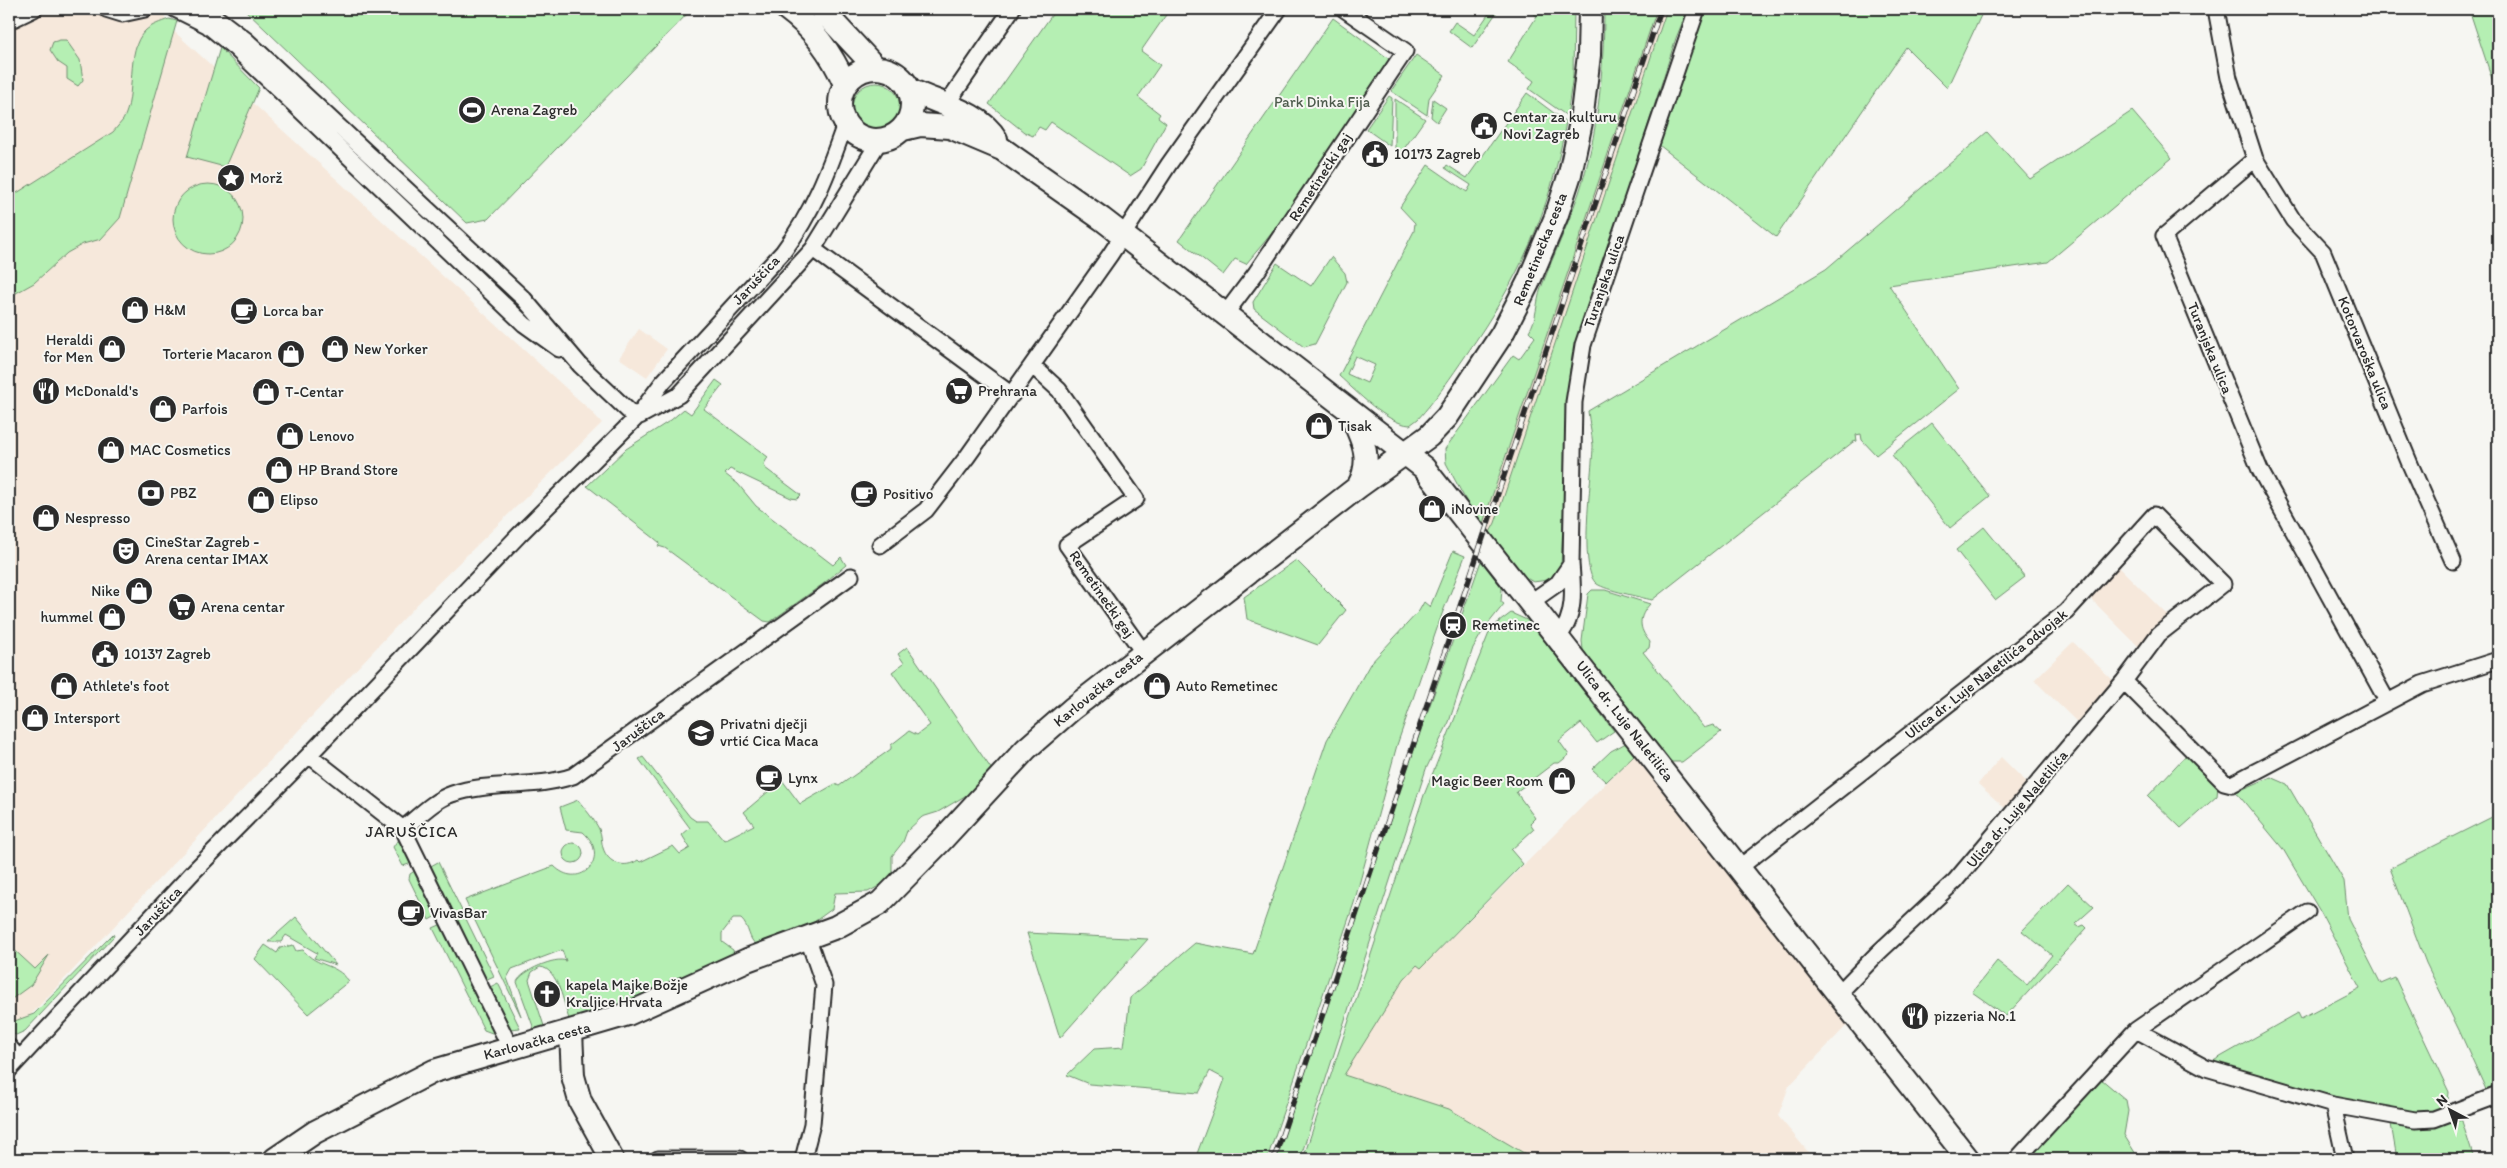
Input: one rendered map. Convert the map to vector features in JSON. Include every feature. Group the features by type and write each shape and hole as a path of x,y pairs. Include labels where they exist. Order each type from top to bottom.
{"main road":[{"path":"787,9 820,40 834,60 845,84"},
{"path":"821,9 875,67 895,73 909,89 925,98 961,111 994,135 1002,149"},
{"name":"Remetinečka cesta","path":"1406,454 1442,424 1492,352 1528,284 1556,217 1570,174 1581,122 1588,55 1590,9"},
{"path":"875,67 853,75 845,84 839,104 845,124 860,137 880,140 892,136 903,129 920,125 950,127 1002,149 1123,235 1406,454"},
{"path":"903,129 912,110 909,89"},
{"path":"1347,407 1360,435 1366,455 1365,472 1358,487"},
{"name":"Karlovačka cesta","path":"275,1159 314,1132 434,1071 510,1047 571,1032 628,1014 747,960 808,939 857,917 880,903 941,841 1026,749 1143,652 1358,487 1406,454"},
{"name":"Ulica dr. Luje Naletilića","path":"1406,454 1428,472 1968,1159"},
{"path":"571,1032 573,1076 580,1101 612,1159"}],"street":[{"path":"9,21 34,9"},
{"path":"106,9 122,14 145,9"},
{"path":"175,9 207,25 236,49 524,324 580,365"},
{"path":"205,9 246,40 524,300 580,365 636,418"},
{"path":"946,105 1012,9"},
{"path":"880,545 926,510 1012,395 1123,235 1169,164 1278,9"},
{"name":"Remetinečki gaj","path":"1226,313 1256,273 1405,51 1344,9"},
{"name":"Turanjska ulica","path":"1558,636 1570,616 1573,587 1571,564 1574,402 1583,345 1697,9"},
{"path":"2216,9 2229,78 2255,159"},
{"name":"Jaruščica","path":"12,1066 195,870 310,755 519,535 636,418 663,382 783,252 818,197 845,124"},
{"name":"Jaruščica","path":"636,418 679,395 813,249 880,140"},
{"name":"Turanjska ulica","path":"2255,159 2164,236 2260,470 2387,701"},
{"name":"Kotorvaroška ulica","path":"2255,159 2293,220 2323,252 2410,464 2454,561"},
{"path":"813,249 1012,395"},
{"name":"Remetinečki gaj","path":"1032,366 1059,390 1136,499 1067,545 1143,652"},
{"name":"Ulica dr. Luje Naletilića odvojak","path":"1740,867 2066,612 2154,515 2223,584 2159,634 2124,681"},
{"path":"1531,602 1558,583 1571,564"},
{"name":"Jaruščica","path":"403,829 437,802 451,794 472,789 554,782 573,776 851,576"},
{"path":"2124,681 2224,782 2232,784 2422,684 2498,660"},
{"name":"Ulica dr. Luje Naletilića","path":"1839,993 1879,952 1955,881 2124,681"},
{"path":"310,755 403,829 510,1047"},
{"path":"2017,1159 2136,1030 2307,912"},
{"path":"803,1159 812,1124 824,985 808,939"},
{"path":"2136,1030 2206,1068 2333,1105 2415,1120 2434,1120 2461,1111 2498,1094"},
{"path":"9,1047 12,1066"},
{"path":"2333,1105 2345,1159"},
{"path":"658,1159 740,1159"}],"shaded area":[{"path":"9,9 163,9 167,25 602,423 426,595 9,1038"},
{"path":"1657,9 1667,9 1495,524 1488,536 1481,529"},
{"path":"639,329 667,349 647,377 619,358"},
{"path":"2119,567 2170,618 2140,648 2089,597"},
{"path":"2073,642 2116,683 2080,725 2034,680"},
{"path":"1639,750 1851,1021 1789,1086 1778,1116 1814,1159 1534,1159 1449,1109 1344,1075 1404,979 1417,965 1421,968"},
{"path":"2001,757 2028,784 2006,809 1978,784"}],"green space":[{"name":"Arena Zagreb","path":"244,9 692,9 488,219 467,223"},
{"path":"1056,9 1170,9 1141,51 1160,65 1138,97 1160,114 1158,117 1166,123 1141,169 1130,176 1051,122 1045,130 1039,127 1033,136 1024,132 989,104"},
{"path":"1492,9 1499,9 1472,48 1449,31 1455,22 1474,35"},
{"path":"1527,9 1574,9 1573,75 1567,116 1529,89 1534,81 1508,62 1537,16"},
{"path":"1604,9 1657,9 1481,529 1446,463 1445,449 1513,355 1519,359 1535,337 1529,331 1534,322 1539,293 1579,193 1591,149 1599,102"},
{"path":"1667,9 1688,9 1676,38 1570,369 1561,567 1548,580 1533,582 1522,575 1488,536 1495,523"},
{"path":"1706,9 1984,9 1947,88 1906,47 1776,237 1659,145"},
{"path":"2469,9 2498,9 2498,97"},
{"name":"Park Dinka Fija","path":"1333,18 1396,64 1286,216 1246,264 1235,259 1223,275 1179,240"},
{"path":"169,19 177,21 120,218 101,239 83,244 67,253 34,283 9,297 9,198 113,132 123,120 127,110 130,99 133,61 139,39 150,27"},
{"path":"66,40 80,60 83,80 78,86 67,79 67,68 58,62 50,50 53,42"},
{"path":"220,48 259,88 225,167 187,157"},
{"path":"1416,55 1445,75 1429,98 1427,115 1391,91"},
{"path":"871,83 881,83 890,87 896,93 899,98 899,116 890,127 881,131 871,131 862,127 856,121 852,112 852,102 856,93 862,87"},
{"path":"1527,93 1566,122 1551,186 1530,244 1517,272 1485,327 1431,404 1410,425 1401,423 1372,406 1339,376 1414,231 1415,223 1400,207 1428,165 1467,192 1471,185 1445,168 1447,165 1467,178","holes":["1355,356 1375,365 1367,383 1347,374"]},
{"path":"1389,96 1392,98 1390,146 1366,129"},
{"path":"1395,99 1425,119 1401,153 1395,148"},
{"path":"1433,99 1446,108 1437,122 1431,117"},
{"path":"2132,111 2172,158 2048,262 1889,285 1959,389 1876,455 1862,440 1861,434 1856,435 1857,441 1853,442 1652,600 1615,591 1597,584 1591,575 1587,541 1593,445 1588,411 1826,269 1987,132 2030,179"},
{"path":"208,184 221,187 233,194 240,206 243,219 240,232 233,244 221,251 208,254 195,251 183,244 176,232 173,219 176,206 183,194 195,187"},
{"path":"1331,257 1345,273 1347,282 1315,344 1304,347 1254,309 1253,302 1277,263 1311,286"},
{"path":"716,380 723,385 704,409 768,457 764,464 765,468 801,495 797,499 791,498 730,469 725,474 738,484 756,506 833,565 841,557 846,565 770,622 764,621 665,548 658,546 660,543 587,486 626,449 671,420 684,409 691,414"},
{"path":"1932,423 1990,496 1950,528 1892,455"},
{"path":"1984,527 2025,577 1995,600 1956,550"},
{"path":"1453,551 1465,556 1442,614 1397,745 1354,903 1267,1159 1195,1159 1225,1079 1210,1071 1199,1093 1089,1084 1067,1075 1094,1049 1124,1047 1130,998 1195,943 1253,954 1327,740 1370,664 1419,611 1424,602 1430,607"},
{"path":"1296,560 1346,610 1318,645 1247,619 1244,597"},
{"path":"1481,561 1502,588 1501,602 1504,604 1484,629 1473,648 1449,722 1426,769 1300,1159 1274,1159 1376,857"},
{"path":"1592,590 1605,590 1650,604 1643,613 1641,623 1643,632 1650,642 1649,648 1643,652 1704,728 1713,725 1721,732 1682,762 1670,762 1583,650 1582,641 1588,594"},
{"path":"1511,613 1529,621 1614,731 1597,743 1581,723 1559,741 1569,755 1559,763 1554,763 1516,792 1535,818 1530,823 1534,829 1511,850 1523,864 1421,968 1417,965 1404,979 1344,1075 1449,1109 1534,1159 1303,1159 1424,795 1491,628"},
{"path":"907,647 992,770 970,793 938,812 922,817 907,831 903,842 892,856 892,872 888,881 868,892 835,893 832,909 807,927 757,945 752,940 744,922 741,919 733,919 722,933 722,942 733,950 734,955 627,1004 597,1014 589,995 587,995 594,1015 574,1022 572,1018 569,1019 556,980 546,969 540,967 532,972 529,980 544,1026 534,1029 517,982 525,973 539,966 555,961 566,961 562,950 512,969 507,978 521,1016 465,900 554,866 564,873 574,875 582,873 589,868 593,861 594,852 591,842 583,832 566,830 560,807 578,800 599,829 605,853 609,858 618,863 628,864 638,860 640,862 673,846 680,854 690,848 682,835 690,828 639,759 643,757 690,817 696,821 708,821 724,840 754,825 744,812 782,780 800,804 835,784 839,786 891,749 891,745 909,731 917,735 930,725 892,672 904,663 898,654"},
{"path":"1626,743 1635,754 1606,782 1592,769 1611,751"},
{"path":"2188,753 2218,786 2217,796 2181,828 2148,796"},
{"path":"2271,777 2287,784 2344,881 2348,919 2381,984 2395,978 2449,1092 2446,1105 2438,1112 2429,1115 2334,1101 2318,1093 2208,1064 2298,1013 2301,1019 2360,988 2321,913 2283,849 2236,792"},
{"path":"2498,814 2498,1116 2426,963 2390,868"},
{"path":"397,841 402,843 412,863 403,866 393,847"},
{"path":"573,843 580,846 583,853 580,860 573,863 566,860 563,853 566,846"},
{"path":"438,862 494,976 485,980 429,867"},
{"path":"416,870 438,915 429,920 409,879 410,874"},
{"path":"2068,883 2094,907 2075,924 2079,927 2084,925 2087,928 2006,1016 1972,992 1997,961 2027,985 2052,955 2022,931"},
{"path":"296,917 336,965 314,958 317,953 286,935 281,942 268,942"},
{"path":"442,924 496,1032 492,1033 484,1030 433,928"},
{"path":"1027,933 1148,939 1060,1038"},
{"path":"113,934 114,936 25,1031 16,1035 11,1033 9,1023 34,1014"},
{"path":"9,945 35,969 49,955 31,985 9,1001"},
{"path":"265,945 277,953 280,948 293,945 296,951 303,950 314,960 338,971 349,981 308,1014 255,959"},
{"path":"498,983 520,1028 510,1029 488,988"},
{"path":"2100,1078 2126,1100 2128,1111 2124,1135 2139,1159 2025,1159"},
{"path":"2460,1115 2474,1159 2397,1159 2391,1124 2414,1125"}],"railway":[{"path":"1274,1159 1661,9"}],"place":[{"name":"Arena Zagreb","path":"472,110"},
{"name":"Centar za kulturu Novi Zagreb","path":"1484,126"},
{"name":"10173 Zagreb","path":"1375,154"},
{"name":"Morž","path":"231,178"},
{"name":"H&M","path":"135,310"},
{"name":"Lorca bar","path":"244,311"},
{"name":"Heraldi for Men","path":"112,349"},
{"name":"New Yorker","path":"335,349"},
{"name":"Torterie Macaron","path":"291,354"},
{"name":"McDonald's","path":"46,391"},
{"name":"Prehrana","path":"959,391"},
{"name":"T-Centar","path":"266,392"},
{"name":"Parfois","path":"163,409"},
{"name":"Tisak","path":"1319,426"},
{"name":"Lenovo","path":"290,436"},
{"name":"MAC Cosmetics","path":"111,450"},
{"name":"HP Brand Store","path":"279,470"},
{"name":"PBZ","path":"151,493"},
{"name":"Positivo","path":"864,494"},
{"name":"Elipso","path":"261,500"},
{"name":"iNovine","path":"1432,509"},
{"name":"Nespresso","path":"46,518"},
{"name":"CineStar Zagreb - Arena centar IMAX","path":"126,551"},
{"name":"Nike","path":"139,591"},
{"name":"Arena centar","path":"182,607"},
{"name":"hummel","path":"112,617"},
{"name":"Remetinec","path":"1453,625"},
{"name":"10137 Zagreb","path":"105,654"},
{"name":"Athlete's foot","path":"64,686"},
{"name":"Auto Remetinec","path":"1157,686"},
{"name":"Intersport","path":"35,718"},
{"name":"Privatni dječji vrtić Cica Maca","path":"701,733"},
{"name":"Lynx","path":"769,778"},
{"name":"Magic Beer Room","path":"1562,781"},
{"name":"VivasBar","path":"411,913"},
{"name":"kapela Majke Božje Kraljice Hrvata","path":"547,994"},
{"name":"pizzeria No.1","path":"1915,1016"}],"district":[{"name":"JARUŠČICA","path":"412,831"}]}
